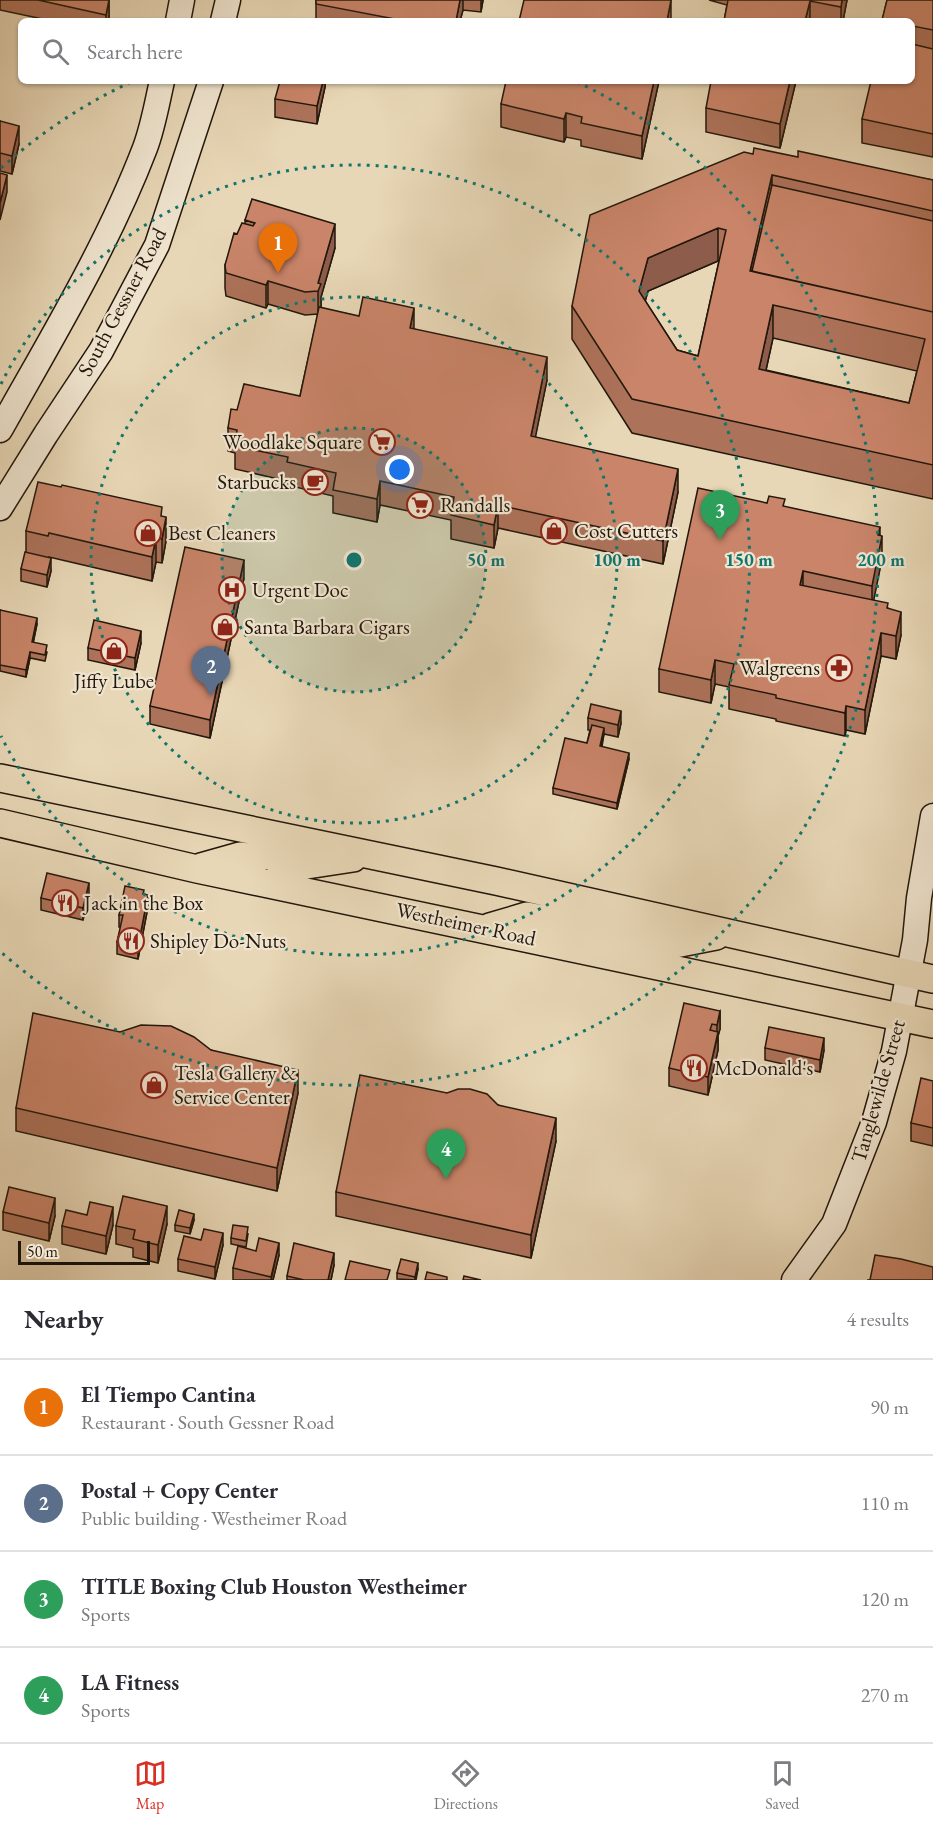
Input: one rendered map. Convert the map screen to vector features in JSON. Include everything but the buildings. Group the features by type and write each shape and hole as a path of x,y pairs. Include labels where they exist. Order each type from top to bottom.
{"main road":[{"path":"179,18 183,0"},
{"path":"225,18 228,0"},
{"name":"South Gessner Road","path":"0,430 59,328 111,230 146,145 161,84"},
{"name":"South Gessner Road","path":"0,508 101,351 157,245 210,84"},
{"path":"0,778 369,855 921,976"},
{"name":"Tanglewilde Street","path":"794,1280 834,1224 874,1122 894,1051 900,1017 921,976 933,816"},
{"name":"Westheimer Road","path":"0,823 197,868 933,1024"},
{"path":"197,868 240,856 255,858 264,856 282,837"},
{"path":"275,884 282,871 288,866 369,855"},
{"path":"486,928 526,916 618,934 632,930 642,915"},
{"path":"630,959 646,942 655,941 670,945 729,933"}],"place":[{"name":"El Tiempo Cantina","path":"278,273"},
{"name":"Woodlake Square","path":"382,442"},
{"name":"Starbucks","path":"315,482"},
{"name":"Randalls","path":"420,505"},
{"name":"Cost Cutters","path":"554,531"},
{"name":"Best Cleaners","path":"148,533"},
{"name":"TITLE Boxing Club Houston Westheimer","path":"720,540"},
{"name":"Urgent Doc","path":"232,590"},
{"name":"Santa Barbara Cigars","path":"225,627"},
{"name":"Jiffy Lube","path":"114,651"},
{"name":"Walgreens","path":"839,668"},
{"name":"Postal + Copy Center","path":"211,696"},
{"name":"Jack in the Box","path":"65,903"},
{"name":"Shipley Do-Nuts","path":"131,941"},
{"name":"McDonald's","path":"694,1068"},
{"name":"Tesla Gallery & Service Center","path":"154,1085"},
{"name":"LA Fitness","path":"446,1179"}]}
